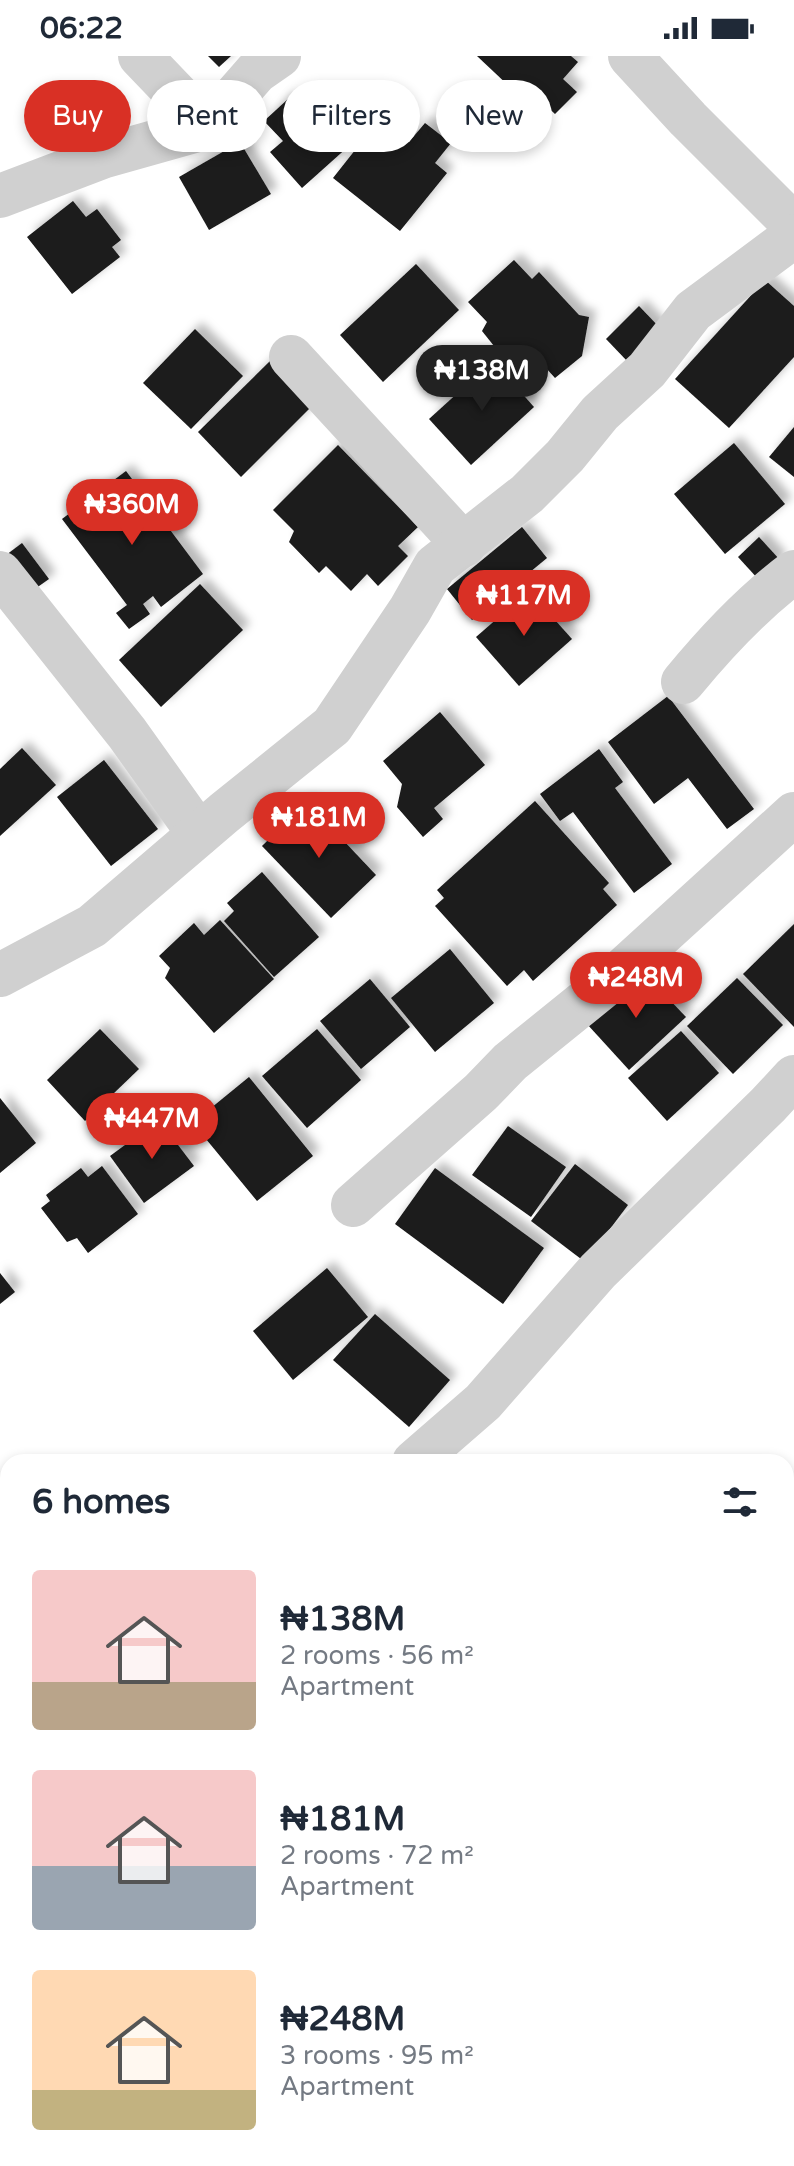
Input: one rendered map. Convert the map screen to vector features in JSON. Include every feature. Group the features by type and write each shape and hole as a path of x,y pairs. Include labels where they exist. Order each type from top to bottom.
{"street":[{"path":"140,56 163,80"},
{"path":"249,80 279,56"},
{"path":"630,56 794,225"},
{"path":"0,196 105,156 147,144"},
{"path":"0,975 92,926 332,726 410,610 435,566 527,494 565,456 600,413 647,370 693,311 794,236"},
{"path":"291,357 464,545"},
{"path":"683,682 733,626 770,590 794,572"},
{"path":"0,573 127,733 199,834"},
{"path":"353,1205 481,1092 510,1062 615,977 794,814"},
{"path":"423,1454 483,1402 598,1271 794,1077"}],"building":[{"path":"208,56 231,56 219,67"},
{"path":"477,56 571,56 578,62 563,79 577,92 555,114 552,111 552,80 502,80"},
{"path":"283,104 283,141 267,124 267,118"},
{"path":"425,123 436,131 436,152 444,152 435,163 447,173 400,231 333,178 354,152 420,152 420,129"},
{"path":"283,141 283,152 342,152 302,188 270,152"},
{"path":"223,152 246,152 271,194 209,230 179,177"},
{"path":"73,201 86,217 97,209 121,240 112,247 120,257 72,294 27,237"},
{"path":"514,260 532,279 539,272 579,315 589,317 582,356 555,378 546,368 534,378 506,345 498,351 482,331 487,322 468,302"},
{"path":"416,264 459,310 383,382 340,335"},
{"path":"765,280 794,306 794,357 729,428 675,379"},
{"path":"639,306 661,329 628,362 606,339"},
{"path":"195,329 243,376 191,429 143,383"},
{"path":"270,361 313,405 241,477 198,432"},
{"path":"493,361 534,407 471,465 429,419"},
{"path":"794,427 794,477 769,457"},
{"path":"734,443 785,504 725,554 674,494"},
{"path":"338,445 418,527 398,546 408,556 378,586 367,574 351,591 326,566 319,573 289,542 294,531 273,510"},
{"path":"126,471 203,574 161,607 153,596 143,604 150,614 129,629 116,613 127,605 62,519"},
{"path":"522,527 547,558 472,620 447,589"},
{"path":"759,537 780,560 759,580 738,557"},
{"path":"22,543 49,579 32,591 6,555"},
{"path":"200,584 243,630 161,707 119,660"},
{"path":"529,591 572,639 519,686 476,637"},
{"path":"668,696 754,809 727,829 688,778 654,804 608,742"},
{"path":"440,712 485,765 434,808 443,819 423,837 397,807 402,784 383,761"},
{"path":"22,748 56,785 0,836 0,769"},
{"path":"599,749 623,782 615,788 672,864 634,893 573,812 560,821 540,794"},
{"path":"104,760 158,829 111,866 57,797"},
{"path":"535,801 609,883 603,889 617,905 533,981 524,970 507,986 435,906 444,898 437,890"},
{"path":"307,802 376,875 331,918 262,846"},
{"path":"262,872 319,937 274,977 224,921 234,911 227,903"},
{"path":"220,920 274,979 214,1033 165,978 170,968 159,956 194,923 204,935"},
{"path":"794,924 794,1027 743,974"},
{"path":"450,949 494,1003 435,1052 391,998"},
{"path":"642,971 686,1017 629,1070 587,1024"},
{"path":"737,978 783,1025 733,1074 687,1026"},
{"path":"370,979 410,1027 361,1069 320,1021"},
{"path":"100,1029 139,1069 85,1121 47,1080"},
{"path":"317,1029 361,1080 307,1128 262,1076"},
{"path":"681,1031 719,1073 667,1121 628,1078"},
{"path":"249,1077 313,1156 257,1201 206,1139 213,1133 200,1117"},
{"path":"0,1098 36,1143 0,1173"},
{"path":"159,1120 194,1166 144,1203 110,1156"},
{"path":"508,1126 566,1167 531,1217 472,1175"},
{"path":"575,1164 628,1205 585,1262 531,1221"},
{"path":"102,1166 138,1214 88,1253 77,1238 67,1242 41,1208 50,1201 46,1195 81,1168 88,1177"},
{"path":"435,1168 544,1248 503,1304 395,1224"},
{"path":"327,1268 368,1317 293,1380 253,1331"},
{"path":"0,1273 15,1292 0,1304"},
{"path":"375,1314 450,1380 409,1427 333,1360"}]}
